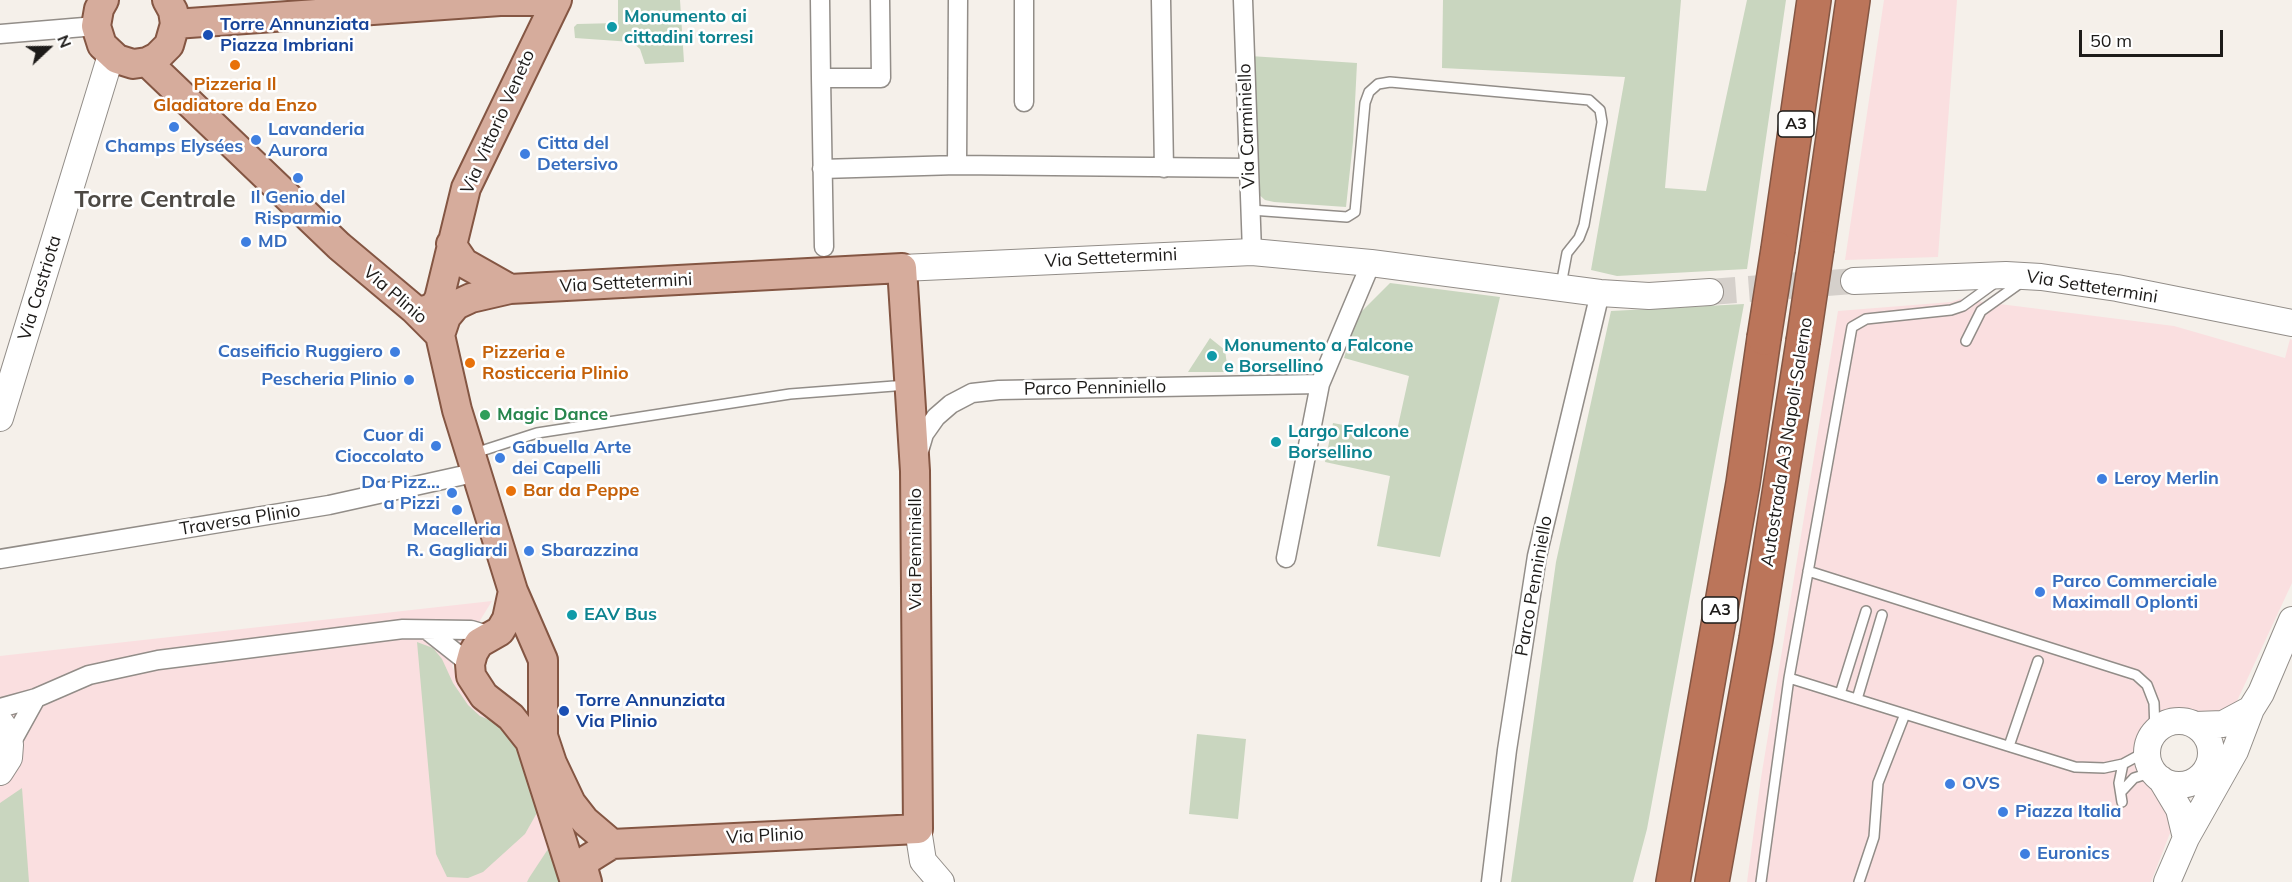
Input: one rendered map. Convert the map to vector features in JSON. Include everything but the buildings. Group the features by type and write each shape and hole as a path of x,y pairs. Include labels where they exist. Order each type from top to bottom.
{"highway":[{"name":"Autostrada A3 Napoli-Salerno","path":"1673,882 1743,483 1814,0"},
{"name":"Autostrada A3 Napoli-Salerno","path":"1712,882 1758,628 1853,0"},
{"path":"1649,882 1684,698 1706,605 1743,483"}],"main road":[{"path":"100,13 102,45 111,55 123,62 147,62 157,57 169,45 171,12 556,1"},
{"name":"Via Vittorio Veneto","path":"414,309 424,311 434,307 445,284 451,244 466,188 556,1"},
{"name":"Via Castriota","path":"0,418 111,55"},
{"name":"Via Plinio","path":"147,62 339,246 414,309 440,335 450,383 513,591 533,642 543,660 543,736 552,763 571,802 585,821 612,844 918,829"},
{"path":"451,244 464,263 510,290"},
{"name":"Via Settetermini","path":"440,335 446,317 456,305 471,298 510,290 902,268 1252,252 1371,263 1599,293 1649,296 1710,292"},
{"name":"Via Penniniello","path":"902,268 915,471 918,829"},
{"name":"Via Settetermini","path":"1854,281 2019,275 2117,288 2292,324"},
{"path":"513,591 507,619 494,633 479,643 470,664 476,687 522,728 530,741 575,882"},
{"path":"2167,882 2186,838 2247,726 2251,709 2292,620"},
{"path":"2154,758 2174,721 2195,725 2223,724 2251,709"},
{"path":"0,722 8,733 10,745 9,758 0,772"},
{"path":"2195,725 2209,741 2211,755 2205,771 2204,804"},
{"path":"2154,758 2183,785 2235,751"},
{"path":"2154,758 2179,809 2186,838"},
{"path":"918,829 923,861 932,877"},
{"path":"588,882 583,868 588,859 612,844"}],"street":[{"path":"820,0 824,247"},
{"path":"821,78 882,78 880,0"},
{"path":"957,165 958,0"},
{"path":"1024,0 1024,102"},
{"path":"1161,0 1164,168"},
{"name":"Via Carminiello","path":"1243,0 1247,168 1252,252"},
{"path":"0,34 100,13"},
{"path":"822,170 957,165 1247,168"},
{"path":"1286,558 1320,384 1371,263"},
{"name":"Parco Penniniello","path":"1491,882 1507,750 1537,556 1599,293"},
{"name":"Parco Penniniello","path":"915,471 924,434 936,417 951,404 972,393 999,390 1320,384"},
{"name":"Traversa Plinio","path":"0,559 329,505 475,463"},
{"path":"0,708 36,698 89,675 158,660 403,629 471,630 494,633"},
{"path":"427,630 470,664"},
{"path":"10,745 36,698"}],"lane":[{"path":"1251,210 1347,217 1355,212 1365,103 1369,92 1378,84 1390,82 1589,100 1595,103 1600,110 1602,122 1584,225 1579,238 1567,253 1560,289"},
{"path":"1966,341 1981,311 2019,275"},
{"path":"1761,882 1789,678 1852,327 1866,319 1963,306 2019,275"},
{"path":"475,463 537,433 789,394 910,384"},
{"path":"1808,571 2136,675 2147,685 2154,703 2154,758 2121,792"},
{"path":"1840,694 1866,612"},
{"path":"1857,699 1882,615"},
{"path":"2009,746 2038,661"},
{"path":"1789,678 2089,769 2154,758"},
{"path":"1859,882 1874,837 1878,783 1905,714"},
{"path":"2122,802 2119,774 2123,764"}],"shaded area":[{"path":"1884,0 1957,0 1938,257 1845,260"},
{"name":"Parco Commerciale Maximall Oplonti","path":"1960,299 2174,326 2285,358 2290,339 2292,340 2292,583 2237,701 2227,710 2169,716 2149,722 2143,731 2138,745 2139,765 2149,784 2160,792 2177,815 2151,882 1747,882 1761,778 1838,311 1951,302"},
{"path":"492,601 452,666 470,702 485,714 506,722 569,882 0,882 0,656"}],"green space":[{"path":"618,0 680,0 684,62 645,64 640,49 632,42 575,38 574,27 577,24 618,23"},
{"path":"1443,0 1681,0 1665,188 1706,191 1747,0 1786,0 1747,269 1617,276 1591,270 1625,77 1442,68"},
{"path":"1250,56 1357,63 1353,142 1346,207 1274,202 1265,200 1256,192"},
{"path":"1390,283 1500,297 1440,557 1377,546 1390,476 1325,462 1333,423 1396,435 1409,376 1344,358 1357,316"},
{"path":"1744,304 1647,829 1633,882 1511,882 1556,562 1611,311"},
{"path":"1210,338 1225,350 1228,372 1188,372"},
{"path":"417,642 433,648 442,659 453,683 468,705 480,716 497,723 514,735 538,811 525,834 483,872 468,878 447,877 436,854"},
{"path":"1197,734 1246,739 1238,819 1189,814"},
{"path":"22,788 29,882 0,882 0,803"},
{"path":"550,846 561,882 527,882 529,878"}],"tunnel":[{"path":"1710,292 1854,281"}],"place":[{"name":"Monumento ai cittadini torresi","path":"612,27"},
{"name":"Torre Annunziata Piazza Imbriani","path":"208,35"},
{"name":"Pizzeria Il Gladiatore da Enzo","path":"235,65"},
{"name":"Champs Elysées","path":"174,127"},
{"name":"Lavanderia Aurora","path":"256,140"},
{"name":"Citta del Detersivo","path":"525,154"},
{"name":"Il Genio del Risparmio","path":"298,178"},
{"name":"MD","path":"246,242"},
{"name":"Caseificio Ruggiero","path":"395,352"},
{"name":"Monumento a Falcone e Borsellino","path":"1212,356"},
{"name":"Pizzeria e Rosticceria Plinio","path":"470,363"},
{"name":"Pescheria Plinio","path":"409,380"},
{"name":"Magic Dance","path":"485,415"},
{"name":"Largo Falcone Borsellino","path":"1276,442"},
{"name":"Cuor di Cioccolato","path":"436,446"},
{"name":"Gabuella Arte dei Capelli","path":"500,458"},
{"name":"Leroy Merlin","path":"2102,479"},
{"name":"Bar da Peppe","path":"511,491"},
{"name":"Da Pizz... a Pizzi","path":"452,493"},
{"name":"Macelleria R. Gagliardi","path":"457,510"},
{"name":"Sbarazzina","path":"529,551"},
{"name":"Parco Commerciale Maximall Oplonti","path":"2040,592"},
{"name":"EAV Bus","path":"572,615"},
{"name":"Torre Annunziata Via Plinio","path":"564,711"},
{"name":"OVS","path":"1950,784"},
{"name":"Piazza Italia","path":"2003,812"},
{"name":"Euronics","path":"2025,854"}],"district":[{"name":"Torre Centrale","path":"155,200"}]}
